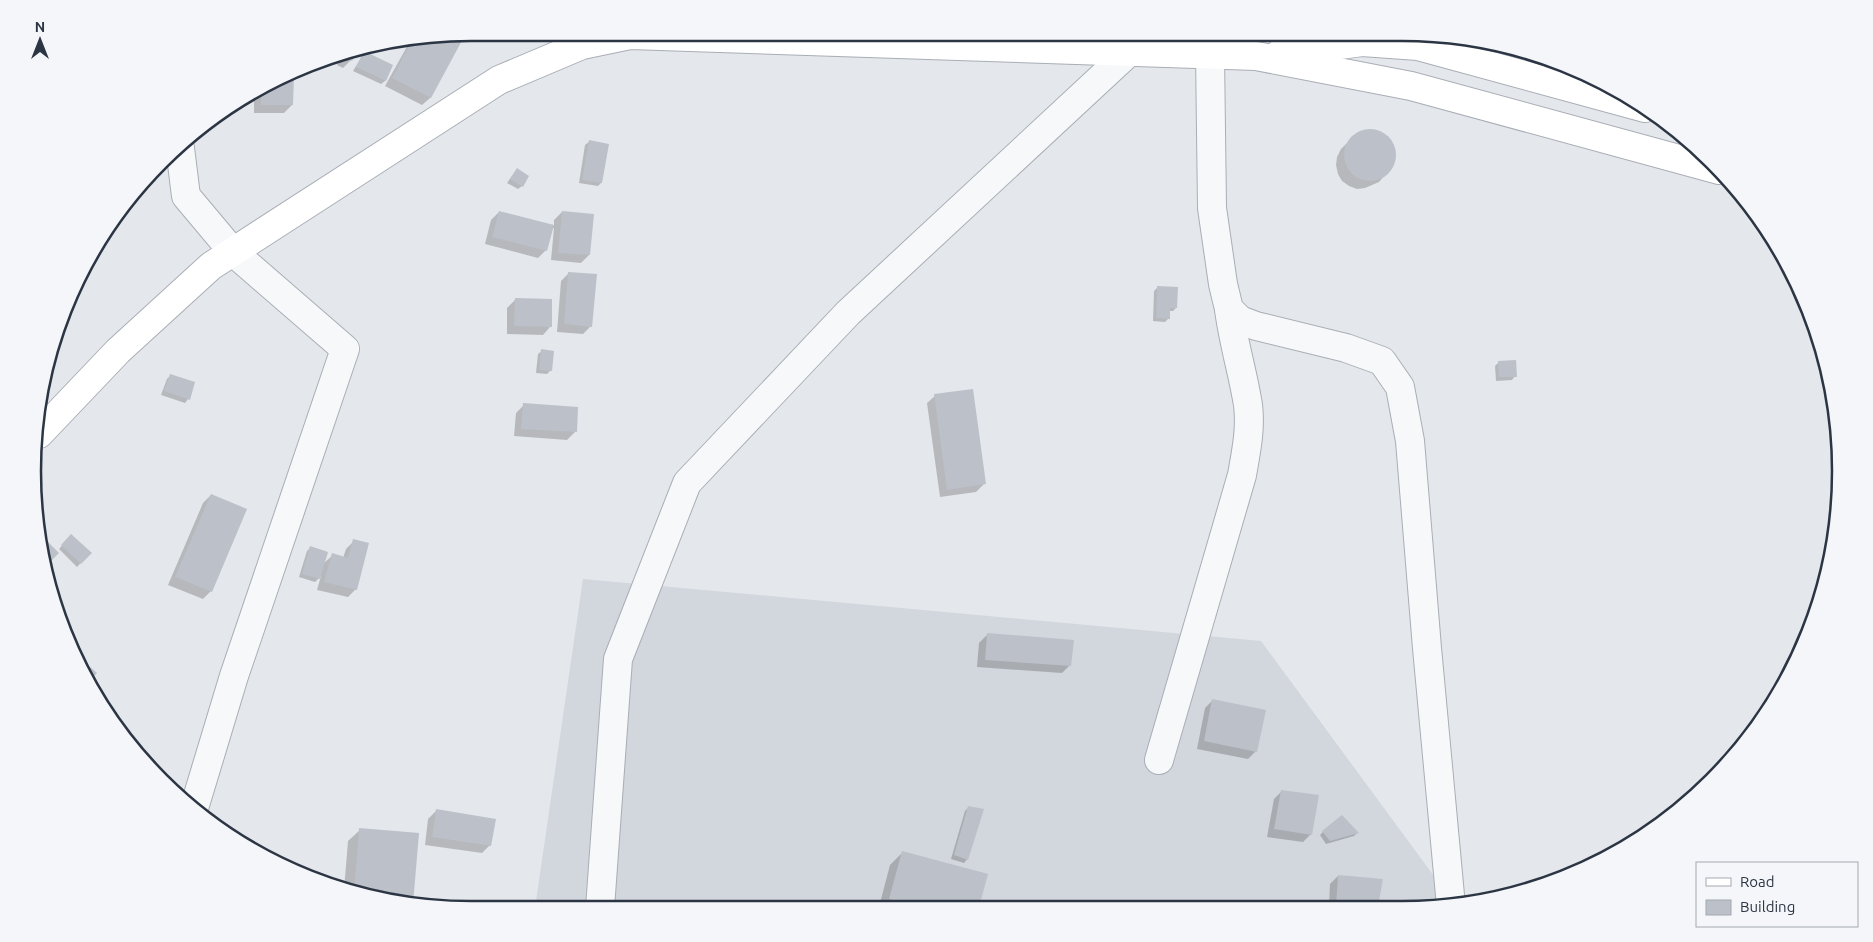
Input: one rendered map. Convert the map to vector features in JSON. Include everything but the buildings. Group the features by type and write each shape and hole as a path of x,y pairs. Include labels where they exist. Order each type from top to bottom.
{"main road":[{"path":"43,429 118,351 211,266 499,80 582,45 599,41"},
{"path":"824,41 1129,52 1211,44 1256,56 1411,86 1705,166"},
{"path":"1256,56 1362,42 1418,46 1621,101"}],"street":[{"path":"1159,760 1242,475 1249,427 1248,406 1223,284 1212,208 1211,44"},
{"path":"601,901 618,659 687,483 848,313 1129,52"},
{"path":"181,155 186,196 233,252 345,350 234,676 196,801"},
{"path":"1229,310 1240,320 1256,326 1346,348 1382,361 1400,387 1410,441 1427,648 1451,898"}],"shaded area":[{"path":"583,579 1261,641 1450,898 1402,901 536,901"}]}
